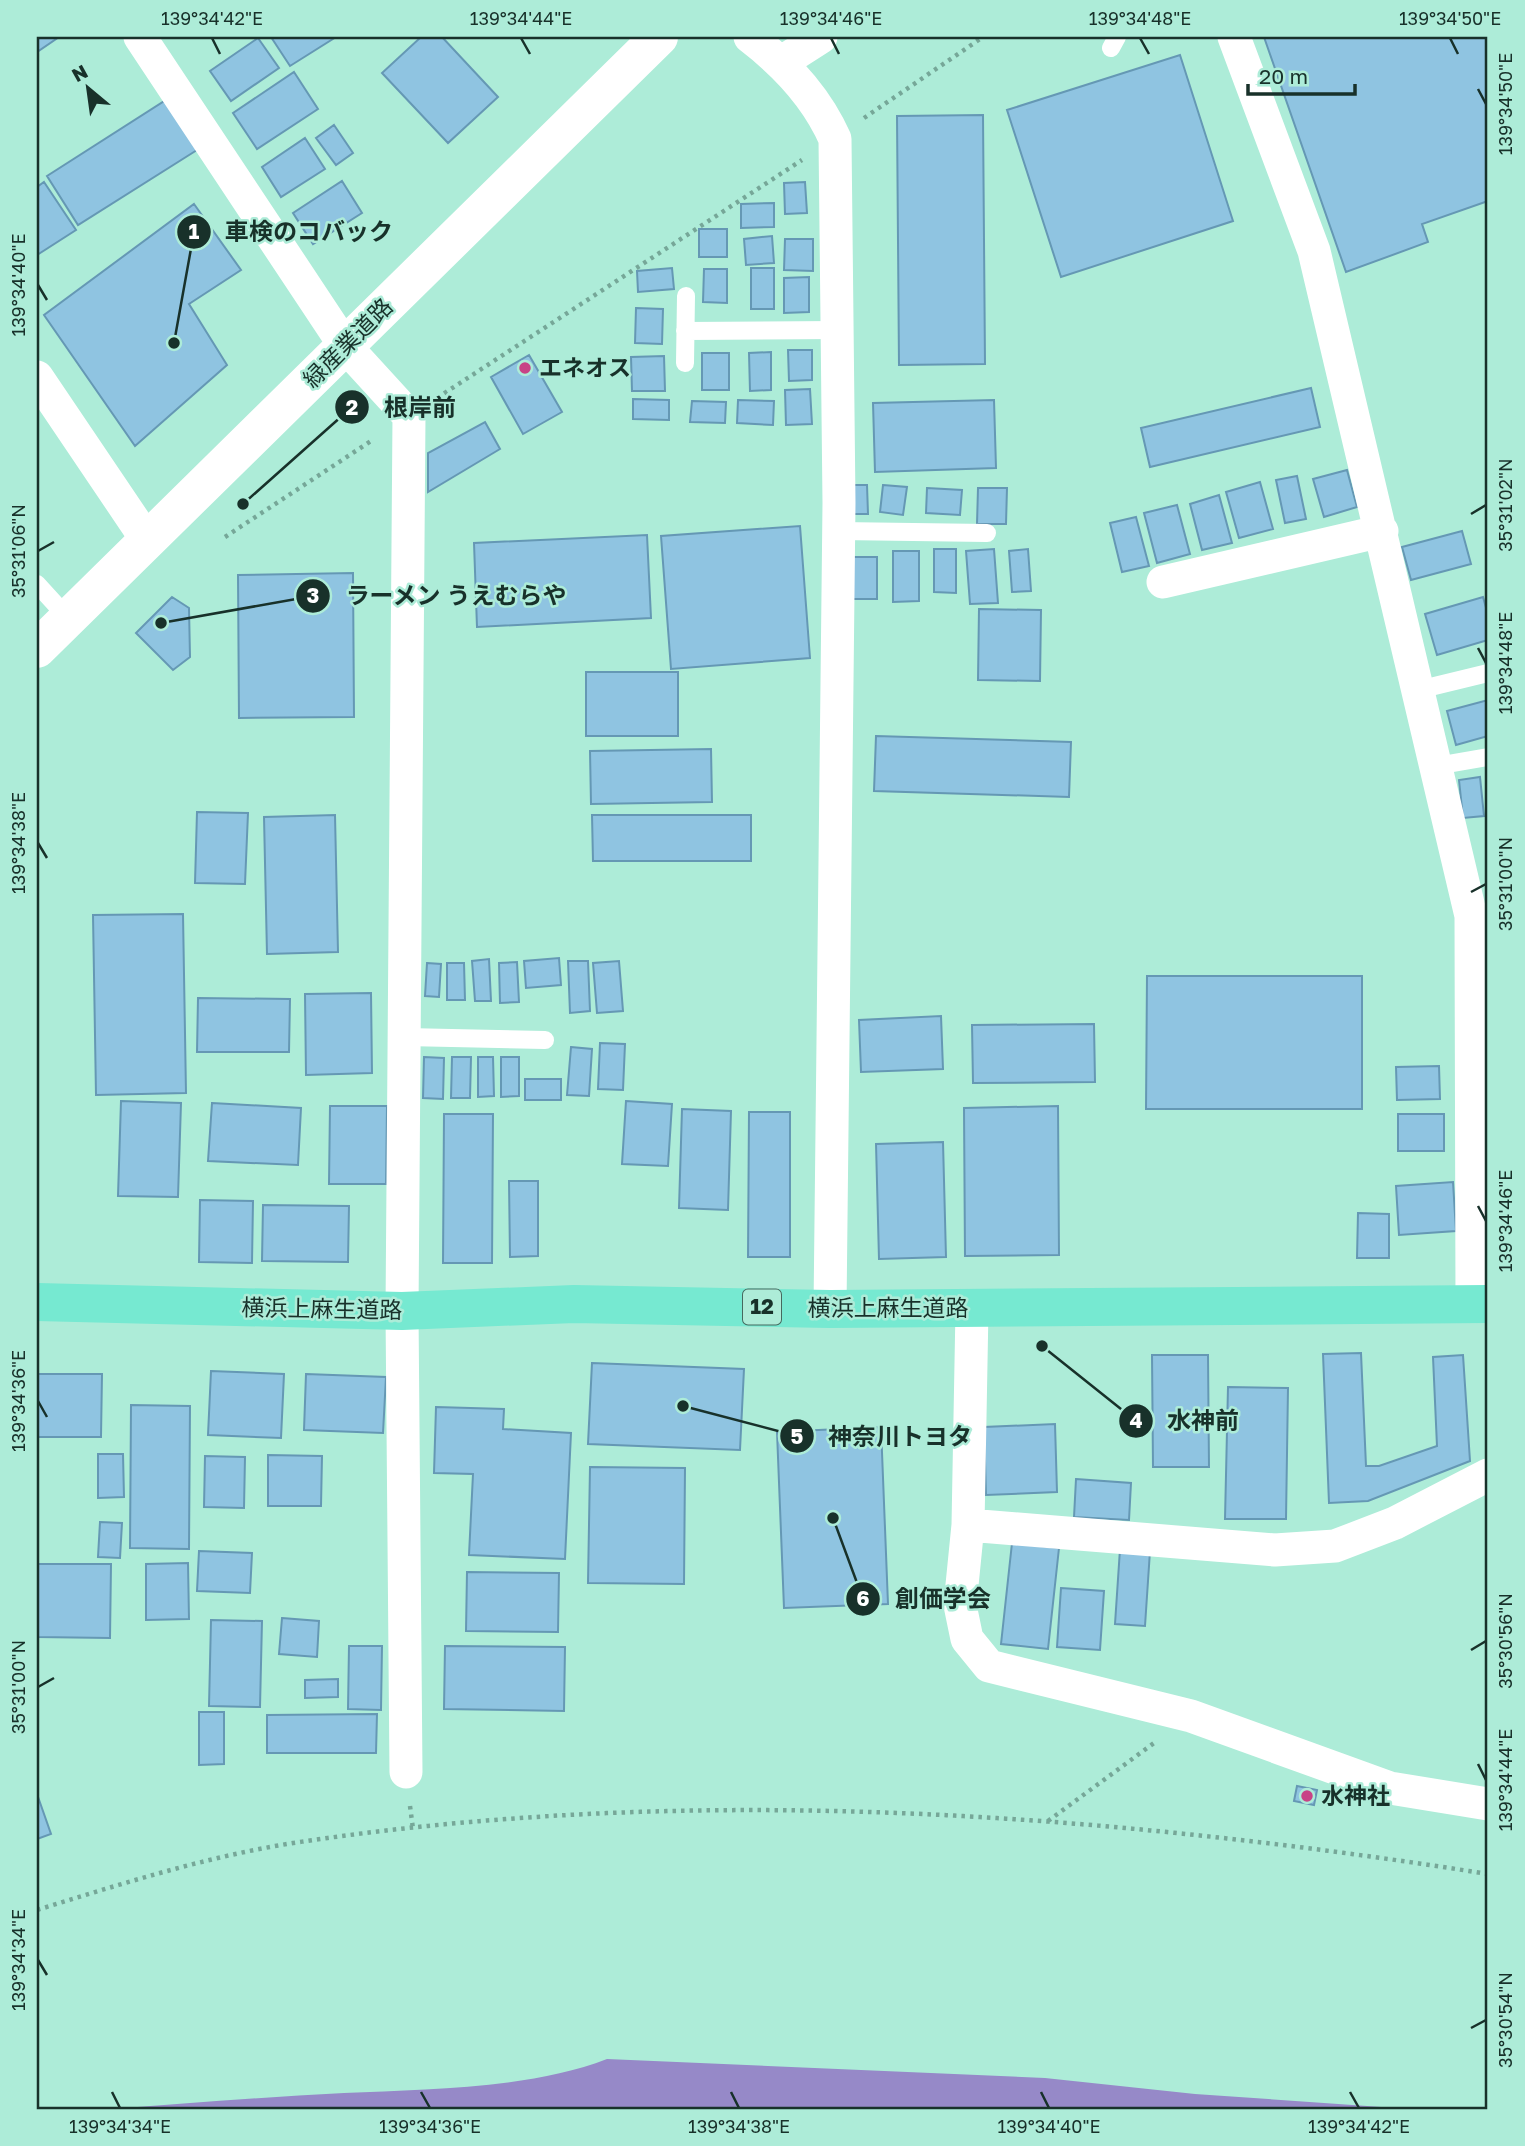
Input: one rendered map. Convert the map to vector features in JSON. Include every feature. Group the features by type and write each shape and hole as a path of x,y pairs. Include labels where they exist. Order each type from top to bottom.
{"main road":[{"name":"横浜上麻生道路","path":"37,1303 402,1311 574,1304 972,1309 1480,1304"}],"street":[{"path":"140,37 345,346 409,416 402,1311 406,1772"},
{"name":"緑産業道路","path":"37,649 659,37"},
{"path":"750,37 789,70 832,132 839,531 830,1309"},
{"path":"789,70 821,37"},
{"path":"1234,37 1314,251 1471,916 1480,1304"},
{"path":"37,377 147,540"},
{"path":"1163,582 1382,531"},
{"path":"972,1309 968,1525 960,1605 967,1639 989,1666 1191,1716 1390,1788 1488,1804"},
{"path":"968,1525 1275,1550 1335,1546 1395,1524 1488,1475"}],"lane":[{"path":"685,296 685,363"},
{"path":"685,331 837,330"},
{"path":"839,531 987,533"},
{"path":"37,584 68,618"},
{"path":"1418,690 1488,673"},
{"path":"1436,766 1488,757"},
{"path":"405,1037 545,1040"}],"path":[{"path":"225,537 832,132 983,37"},
{"path":"1048,1821 1089,1788 1191,1716"},
{"path":"37,1910 179,1867 291,1843 413,1829 663,1809 1048,1821 1322,1847 1488,1874"}],"shaded area":[{"path":"607,2059 1045,2078 1195,2094 1410,2109 111,2109 478,2086 545,2076"}],"building":[{"path":"37,37 59,37 37,52"},
{"path":"271,37 336,37 290,66"},
{"path":"421,37 442,37 498,97 448,143 382,73"},
{"path":"1264,37 1488,37 1488,201 1422,224 1428,242 1346,272"},
{"path":"258,38 279,68 231,101 210,71"},
{"path":"1180,55 1233,221 1061,277 1007,110"},
{"path":"294,72 318,109 257,149 233,113"},
{"path":"166,100 197,150 78,225 47,176"},
{"path":"983,115 985,364 899,365 897,116"},
{"path":"334,125 353,153 336,165 316,138"},
{"path":"305,138 325,169 281,197 262,167"},
{"path":"342,181 362,213 313,244 293,213"},
{"path":"44,182 76,230 37,255 37,187"},
{"path":"805,182 807,213 785,214 784,183"},
{"path":"774,203 774,227 741,228 741,204"},
{"path":"194,204 241,270 189,304 227,365 135,446 44,315"},
{"path":"699,229 727,229 727,257 699,257"},
{"path":"772,236 774,263 746,265 744,239"},
{"path":"785,239 813,239 813,271 784,270"},
{"path":"672,268 674,289 638,292 637,271"},
{"path":"751,268 774,268 774,309 751,309"},
{"path":"704,269 727,269 727,303 703,302"},
{"path":"809,277 809,312 784,313 784,278"},
{"path":"636,308 663,309 662,344 635,343"},
{"path":"788,350 812,350 812,380 789,381"},
{"path":"771,352 771,390 750,391 749,353"},
{"path":"702,353 729,353 729,390 702,390"},
{"path":"529,355 562,412 523,434 491,377"},
{"path":"664,356 665,391 632,391 631,357"},
{"path":"1311,388 1320,427 1150,467 1141,428"},
{"path":"810,389 812,424 786,425 785,390"},
{"path":"633,399 669,400 669,420 633,419"},
{"path":"738,400 774,401 773,425 737,423"},
{"path":"994,400 996,468 875,472 873,403"},
{"path":"692,401 726,402 725,423 690,422"},
{"path":"485,422 500,449 428,492 428,453"},
{"path":"1347,470 1357,507 1324,517 1313,479"},
{"path":"1297,476 1306,519 1285,523 1276,480"},
{"path":"1260,482 1273,529 1239,538 1226,492"},
{"path":"847,485 867,485 868,514 847,514"},
{"path":"883,485 907,487 903,515 880,512"},
{"path":"927,488 962,490 960,515 926,513"},
{"path":"978,488 1007,488 1006,524 977,524"},
{"path":"1219,495 1232,543 1202,550 1190,504"},
{"path":"1177,505 1190,554 1157,563 1144,513"},
{"path":"1136,517 1149,566 1122,572 1110,523"},
{"path":"800,526 810,658 671,669 661,536"},
{"path":"1462,531 1471,564 1411,580 1402,547"},
{"path":"647,535 651,618 477,627 474,543"},
{"path":"934,549 956,549 956,593 934,592"},
{"path":"994,549 998,603 970,604 966,551"},
{"path":"1028,549 1031,591 1012,592 1009,551"},
{"path":"893,551 919,551 919,601 893,602"},
{"path":"852,557 877,557 877,599 852,599"},
{"path":"353,573 354,717 239,718 238,575"},
{"path":"172,597 189,608 190,657 173,670 136,633"},
{"path":"1483,597 1488,615 1488,640 1437,655 1425,614"},
{"path":"979,609 1041,610 1040,681 978,680"},
{"path":"586,672 678,672 678,736 586,736"},
{"path":"1488,700 1488,736 1456,745 1447,711"},
{"path":"876,736 1071,742 1069,797 874,791"},
{"path":"711,749 712,802 591,804 590,751"},
{"path":"1480,777 1484,816 1463,818 1459,780"},
{"path":"197,812 248,813 245,884 195,883"},
{"path":"335,815 338,952 267,954 264,817"},
{"path":"592,815 751,815 751,861 593,861"},
{"path":"183,914 186,1093 96,1095 93,915"},
{"path":"559,958 561,985 526,988 524,961"},
{"path":"489,959 491,1001 475,1001 472,961"},
{"path":"568,961 588,961 590,1011 570,1013"},
{"path":"619,961 623,1011 597,1013 593,963"},
{"path":"517,962 519,1002 500,1003 499,963"},
{"path":"427,963 441,964 439,997 425,996"},
{"path":"447,963 464,963 465,1000 447,1000"},
{"path":"1147,976 1362,976 1362,1109 1146,1109"},
{"path":"371,993 372,1073 306,1075 305,994"},
{"path":"198,998 290,999 289,1052 197,1052"},
{"path":"941,1016 943,1069 861,1072 859,1020"},
{"path":"1094,1024 1095,1082 973,1083 972,1025"},
{"path":"600,1043 625,1044 623,1090 598,1089"},
{"path":"571,1047 592,1049 589,1096 567,1095"},
{"path":"424,1057 444,1058 443,1099 423,1098"},
{"path":"452,1057 471,1057 470,1098 451,1098"},
{"path":"478,1057 493,1057 494,1096 478,1097"},
{"path":"501,1057 519,1057 519,1096 501,1097"},
{"path":"1439,1066 1440,1099 1397,1100 1396,1067"},
{"path":"525,1079 561,1079 561,1100 525,1100"},
{"path":"121,1101 181,1103 178,1197 118,1196"},
{"path":"626,1101 672,1104 668,1166 622,1164"},
{"path":"212,1103 301,1108 298,1165 208,1161"},
{"path":"330,1106 387,1106 386,1184 329,1184"},
{"path":"1058,1106 1059,1255 965,1256 964,1108"},
{"path":"682,1109 731,1111 728,1210 679,1208"},
{"path":"749,1112 790,1112 790,1257 748,1257"},
{"path":"444,1114 493,1114 492,1263 443,1263"},
{"path":"1398,1114 1444,1114 1444,1151 1398,1151"},
{"path":"943,1142 946,1257 879,1259 876,1144"},
{"path":"509,1181 538,1181 538,1256 510,1257"},
{"path":"1453,1182 1456,1231 1399,1235 1396,1186"},
{"path":"200,1200 253,1201 252,1263 199,1262"},
{"path":"263,1205 349,1206 348,1262 262,1261"},
{"path":"1358,1213 1389,1214 1389,1258 1357,1258"},
{"path":"1361,1353 1366,1466 1379,1466 1437,1446 1433,1357 1463,1355 1470,1461 1368,1501 1329,1503 1323,1354"},
{"path":"1152,1355 1208,1355 1209,1467 1153,1467"},
{"path":"592,1363 744,1369 740,1450 588,1444"},
{"path":"211,1371 284,1374 281,1438 208,1435"},
{"path":"37,1374 102,1374 101,1437 37,1437"},
{"path":"306,1374 386,1377 383,1433 304,1430"},
{"path":"1228,1387 1288,1388 1286,1519 1225,1519"},
{"path":"131,1405 190,1406 189,1549 130,1548"},
{"path":"436,1407 504,1409 503,1429 571,1433 565,1559 469,1555 473,1474 434,1473"},
{"path":"1055,1424 1057,1492 986,1495 984,1427"},
{"path":"881,1427 888,1604 784,1608 777,1432"},
{"path":"98,1454 123,1454 124,1497 98,1498"},
{"path":"268,1455 322,1456 321,1506 268,1506"},
{"path":"205,1456 245,1457 244,1508 204,1507"},
{"path":"590,1467 685,1468 684,1584 588,1583"},
{"path":"1076,1479 1131,1483 1129,1520 1074,1517"},
{"path":"100,1522 122,1523 120,1558 98,1557"},
{"path":"1012,1543 1059,1548 1048,1649 1001,1644"},
{"path":"1120,1549 1150,1551 1145,1626 1115,1624"},
{"path":"199,1551 252,1553 250,1593 197,1591"},
{"path":"188,1563 189,1619 146,1620 146,1564"},
{"path":"37,1564 111,1564 110,1638 37,1637"},
{"path":"467,1572 559,1573 558,1632 466,1631"},
{"path":"1061,1588 1104,1591 1100,1650 1057,1647"},
{"path":"282,1618 319,1621 317,1657 279,1654"},
{"path":"211,1620 262,1621 260,1707 209,1706"},
{"path":"349,1646 382,1646 381,1710 348,1709"},
{"path":"445,1646 565,1647 564,1711 444,1709"},
{"path":"338,1679 338,1697 305,1698 305,1680"},
{"path":"199,1712 224,1712 224,1764 199,1765"},
{"path":"377,1714 376,1753 267,1753 267,1715"},
{"path":"1297,1786 1317,1790 1314,1805 1294,1801"},
{"path":"37,1794 51,1834 37,1839"}],"place":[{"name":"車検のコバック","path":"174,343"},
{"name":"エネオス","path":"525,368"},
{"name":"根岸前","path":"243,504"},
{"name":"ラーメン うえむらや","path":"161,623"},
{"name":"水神前","path":"1042,1346"},
{"name":"神奈川トヨタ","path":"683,1406"},
{"name":"創価学会","path":"833,1518"},
{"name":"水神社","path":"1307,1796"}]}
